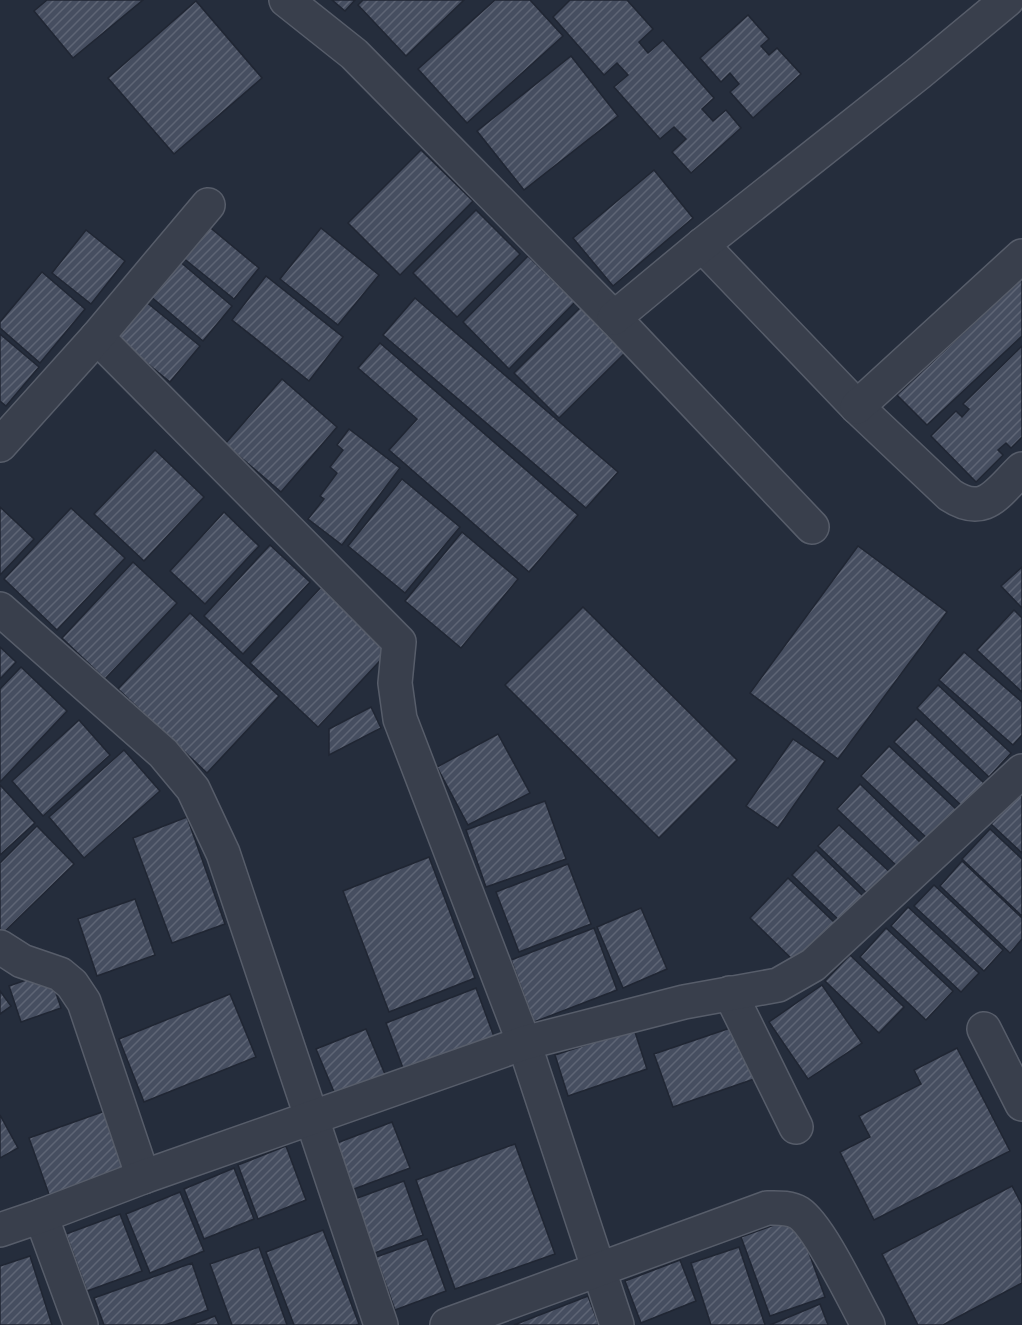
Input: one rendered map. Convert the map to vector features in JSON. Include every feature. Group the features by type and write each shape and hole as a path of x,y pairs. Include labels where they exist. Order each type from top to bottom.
{"street":[{"path":"286,0 354,54 614,318 812,527"},
{"path":"614,318 702,245 919,73 991,8"},
{"path":"0,445 96,337 208,205"},
{"path":"702,245 857,407 950,495 964,504 975,506 988,501 1022,469"},
{"path":"857,407 1022,256"},
{"path":"96,337 399,642 395,683 400,719 524,1043 617,1325"},
{"path":"0,609 163,753 193,789 223,853 381,1325"},
{"path":"0,1230 142,1177 524,1043 684,1002 778,986 813,965 1022,771"},
{"path":"0,947 22,961 60,974 72,984 84,1002 142,1177"},
{"path":"730,993 796,1127"},
{"path":"984,1029 1022,1104"},
{"path":"447,1325 766,1208 783,1208 799,1213 816,1230 868,1325"},
{"path":"41,1216 81,1325"}],"building":[{"path":"47,0 143,0 73,58 34,11"},
{"path":"332,0 355,0 345,11"},
{"path":"363,0 464,0 406,56 358,5"},
{"path":"495,0 530,0 563,36 467,123 418,69"},
{"path":"570,0 627,0 653,29 639,42 648,53 663,40 714,98 702,109 713,121 726,110 741,128 691,173 672,152 686,139 674,127 660,139 614,87 628,75 617,63 604,75 553,17"},
{"path":"196,1 262,78 174,154 108,78"},
{"path":"748,15 769,39 761,46 769,55 777,48 801,74 753,118 730,92 739,84 730,73 721,82 700,58"},
{"path":"571,56 618,116 524,190 477,131"},
{"path":"421,150 473,201 400,275 348,223"},
{"path":"654,170 693,218 613,286 573,238"},
{"path":"476,210 520,254 457,317 413,273"},
{"path":"207,225 259,268 234,299 182,257"},
{"path":"321,228 379,275 338,325 280,279"},
{"path":"86,230 125,261 91,304 52,273"},
{"path":"528,256 575,302 509,369 463,322"},
{"path":"178,260 232,306 203,341 149,295"},
{"path":"42,272 85,309 40,363 0,328 0,322"},
{"path":"266,276 343,337 309,381 232,320"},
{"path":"1022,278 1022,336 927,425 897,395"},
{"path":"415,298 618,472 586,508 383,335"},
{"path":"145,301 200,346 170,382 115,337"},
{"path":"584,304 629,349 559,418 514,373"},
{"path":"0,334 39,367 6,406 0,401"},
{"path":"380,343 578,515 529,572 389,450 417,419 358,368"},
{"path":"1022,346 1022,437 1011,448 1006,443 998,450 1003,455 976,482 931,436 956,411 962,417 969,409 963,404"},
{"path":"282,379 337,427 281,492 225,444"},
{"path":"349,429 400,468 342,545 308,519 324,499 320,496 337,473 330,467 343,450 337,445"},
{"path":"155,450 204,497 144,561 94,514"},
{"path":"402,479 460,527 405,593 348,546"},
{"path":"0,507 34,539 0,575"},
{"path":"71,508 125,558 57,630 4,579"},
{"path":"224,512 259,546 205,604 170,571"},
{"path":"462,532 518,579 461,648 405,601"},
{"path":"270,545 310,582 243,654 204,616"},
{"path":"858,546 947,612 838,759 750,693"},
{"path":"133,562 177,603 105,679 62,638"},
{"path":"1022,567 1022,608 1001,586"},
{"path":"324,584 392,648 318,727 250,663"},
{"path":"583,607 737,760 659,838 505,685"},
{"path":"1014,610 1022,618 1022,692 977,650"},
{"path":"190,613 279,696 207,773 118,689"},
{"path":"0,647 16,662 0,679"},
{"path":"964,652 1022,702 1022,735 1013,745 939,680"},
{"path":"21,667 67,711 0,782 0,689"},
{"path":"938,685 1011,753 989,777 917,708"},
{"path":"371,707 381,728 329,755 329,729"},
{"path":"916,719 984,783 962,806 894,742"},
{"path":"79,720 110,755 43,816 12,781"},
{"path":"498,734 530,793 468,825 437,767"},
{"path":"793,739 825,761 778,828 746,806"},
{"path":"889,746 957,810 929,840 861,776"},
{"path":"124,750 160,791 84,858 49,817"},
{"path":"860,784 922,844 899,868 837,809"},
{"path":"0,785 35,823 0,855"},
{"path":"1022,791 1022,853 991,824"},
{"path":"545,801 566,859 486,887 466,830"},
{"path":"187,817 225,924 172,943 133,838"},
{"path":"839,825 893,875 872,898 818,846"},
{"path":"37,826 74,864 0,936 0,863"},
{"path":"990,829 1022,859 1022,916 962,859"},
{"path":"816,850 865,898 842,923 792,875"},
{"path":"429,857 475,978 389,1012 343,891"},
{"path":"962,861 1022,918 1022,939 1010,953 940,886"},
{"path":"568,864 591,924 519,952 496,892"},
{"path":"788,878 835,923 796,963 750,918"},
{"path":"934,885 1003,950 984,971 914,906"},
{"path":"135,899 155,955 97,976 78,919"},
{"path":"908,907 979,973 961,992 891,926"},
{"path":"641,908 667,969 623,988 597,927"},
{"path":"594,928 617,990 534,1022 511,960"},
{"path":"886,928 953,991 926,1020 860,957"},
{"path":"850,955 904,1007 879,1033 825,981"},
{"path":"49,972 61,1008 21,1022 9,986"},
{"path":"822,985 862,1043 808,1079 769,1022"},
{"path":"476,988 496,1042 406,1076 386,1023"},
{"path":"0,991 11,1006 0,1014"},
{"path":"230,994 256,1057 144,1102 119,1039"},
{"path":"739,1025 757,1078 673,1107 654,1054"},
{"path":"366,1029 387,1079 337,1099 316,1049"},
{"path":"634,1029 647,1069 568,1096 555,1055"},
{"path":"957,1048 1010,1151 874,1220 840,1152 870,1137 859,1116 921,1084 914,1070"},
{"path":"105,1111 126,1174 51,1200 29,1138"},
{"path":"0,1115 18,1148 0,1158"},
{"path":"392,1122 410,1168 346,1192 329,1146"},
{"path":"515,1144 555,1254 455,1289 416,1180"},
{"path":"286,1146 306,1200 258,1219 238,1165"},
{"path":"234,1168 254,1219 204,1239 184,1189"},
{"path":"404,1181 423,1235 372,1254 352,1200"},
{"path":"1012,1186 1022,1205 1022,1283 943,1325 918,1325 882,1254"},
{"path":"180,1192 204,1251 150,1273 126,1214"},
{"path":"120,1214 142,1271 87,1291 66,1234"},
{"path":"796,1217 825,1297 770,1316 741,1237"},
{"path":"323,1230 359,1324 294,1325 266,1252"},
{"path":"427,1239 446,1291 395,1310 376,1257"},
{"path":"259,1247 287,1325 232,1325 210,1264"},
{"path":"739,1247 765,1325 711,1325 691,1263"},
{"path":"30,1256 52,1325 0,1325 0,1266"},
{"path":"680,1260 696,1301 641,1323 625,1281"},
{"path":"192,1263 208,1310 165,1325 104,1325 94,1298"},
{"path":"588,1296 599,1325 514,1325"},
{"path":"820,1304 828,1325 770,1325"},
{"path":"215,1316 219,1325 191,1325"}]}
